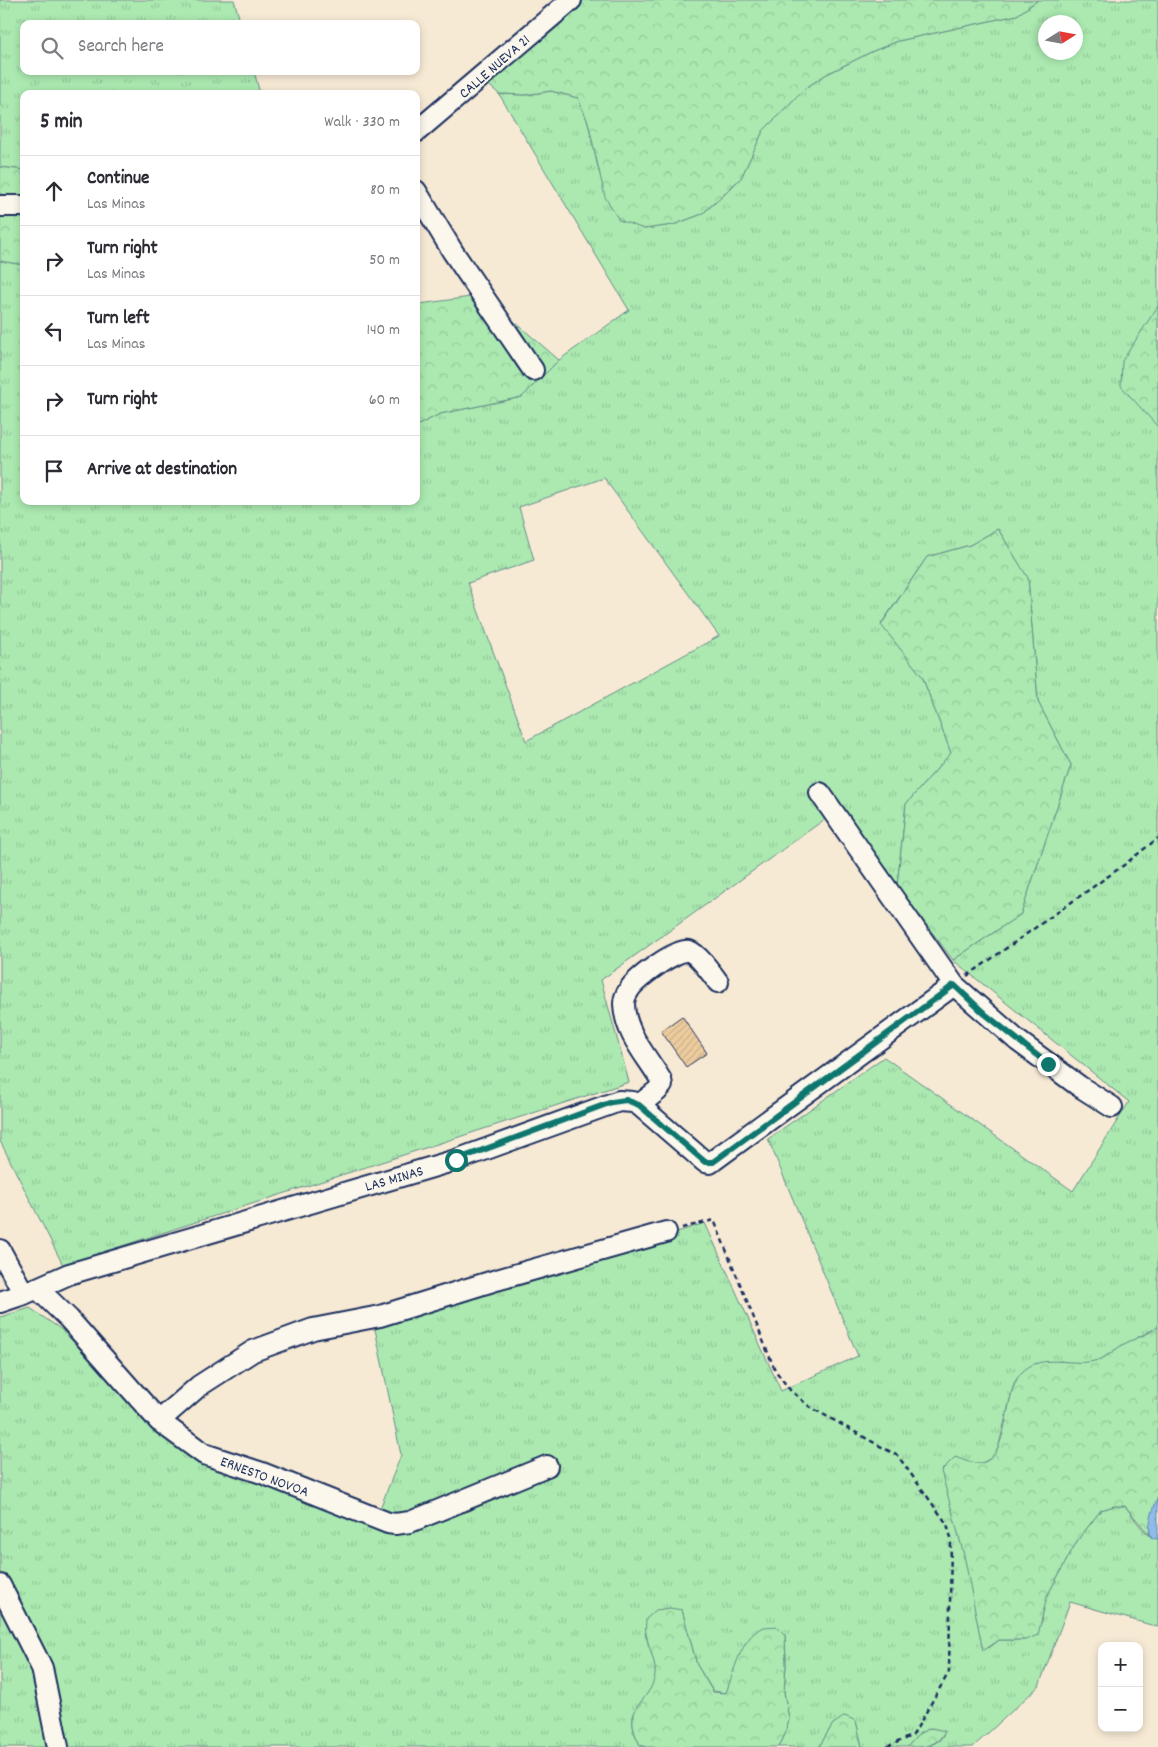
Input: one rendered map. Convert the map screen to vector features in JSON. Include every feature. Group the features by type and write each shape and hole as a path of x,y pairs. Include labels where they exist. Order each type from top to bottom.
{"street":[{"name":"CALLE NUEVA 21","path":"420,129 571,0"},
{"path":"420,198 453,252 533,370"},
{"path":"0,206 20,206"},
{"path":"820,793 954,985 1018,1041 1071,1081 1112,1107"},
{"path":"718,982 697,957 685,950 670,956 634,984 629,990 624,1004 627,1020 641,1051 661,1080 662,1085 639,1105 705,1162 713,1162 954,985"},
{"name":"LAS MINAS","path":"0,1302 69,1274 456,1160 612,1102 626,1100 639,1105"},
{"path":"159,1421 199,1386 253,1351 314,1329 380,1316 502,1278 666,1232"},
{"name":"ERNESTO NOVOA","path":"0,1250 30,1291 69,1319 159,1421 204,1454 262,1473 395,1524 410,1522 547,1466"},
{"path":"0,1585 42,1668 58,1747"}],"path":[{"path":"954,985 1124,865 1158,838"},
{"path":"666,1232 714,1220 775,1370 790,1390 810,1408 898,1456 947,1524 951,1538 949,1672 913,1736 887,1747"}],"green space":[{"path":"0,0 234,0 240,20 20,20 20,75 255,75 259,90 20,90 20,170 0,167"},
{"path":"557,0 1038,0 1017,15 898,41 825,75 804,89 763,131 741,178 702,214 673,225 644,229 619,220 605,197 588,122 578,98 551,91 525,95 499,94 475,73"},
{"path":"1038,0 1158,0 1158,1327 1121,1346 1100,1360 1086,1363 1060,1361 1022,1372 1014,1383 999,1445 993,1457 982,1463 968,1462 955,1458 942,1471 989,1648 999,1640 1025,1640 1042,1622 1047,1596 1077,1541 1101,1510 1114,1506 1125,1506 1144,1531 1153,1538 1158,1539 1158,1627 1070,1602 1039,1686 973,1747 928,1747 940,1740 945,1732 931,1728 920,1733 907,1747 862,1747 856,1721 833,1724 819,1747 779,1747 786,1732 789,1719 784,1692 786,1665 785,1635 743,1650 726,1693 713,1691 697,1665 682,1610 645,1633 654,1660 656,1675 649,1692 634,1712 633,1721 634,1731 640,1745 647,1747 0,1747 0,1317 30,1308 62,1330 151,1423 379,1511 401,1455 375,1329 705,1223 781,1391 858,1356 768,1139 884,1057 1073,1191 1129,1102 953,960 1021,914 1071,765 1038,702 1028,579 998,529 970,545 927,557 881,624 922,676 951,753 906,804 897,886 839,809 601,980 629,1082 63,1265 0,1141 0,261 20,264 20,505 420,505 420,424 440,414 522,397 559,360 629,310 499,94 525,95 551,91 578,98 588,122 599,172 644,229 673,225 702,214 741,178 763,131 804,89 825,75 898,41 1017,15","holes":["604,478 719,636 526,741 468,583 534,560 519,507"]},
{"path":"0,167 20,170 20,264 0,261"},
{"path":"470,297 494,304 559,360 522,397 440,414 420,424 420,304"},
{"path":"1158,306 1158,427 1121,386 1122,361"},
{"path":"998,529 1028,578 1038,702 1071,765 1021,914 953,960 897,886 906,804 951,753 922,676 881,625 927,557 970,545"},
{"path":"1158,1327 1158,1495 1149,1533 1152,1538 1125,1506 1114,1506 1101,1510 1077,1541 1047,1596 1038,1635 1025,1640 999,1640 983,1651 964,1555 941,1471 955,1457 968,1462 978,1463 990,1459 997,1450 1002,1438 1015,1382 1029,1366 1048,1361 1088,1362 1098,1360"},
{"path":"670,1608 682,1610 697,1665 713,1692 726,1693 743,1648 754,1633 763,1627 776,1626 785,1635 786,1665 784,1692 789,1719 786,1732 779,1747 647,1747 640,1745 634,1732 634,1713 648,1693 655,1675 654,1661 646,1634 646,1619 656,1610"},
{"path":"845,1716 856,1721 862,1747 819,1747 833,1724"},
{"path":"931,1728 945,1731 934,1743 919,1747 907,1747 920,1733"}],"water":[{"path":"1158,1495 1158,1539 1152,1538 1150,1528 1151,1516"}],"building":[{"path":"682,1016 707,1053 686,1067 661,1031"}],"route":[{"path":"456,1160 612,1102 626,1100 639,1105 705,1162 713,1162 954,985 985,1014 1048,1064"}]}
